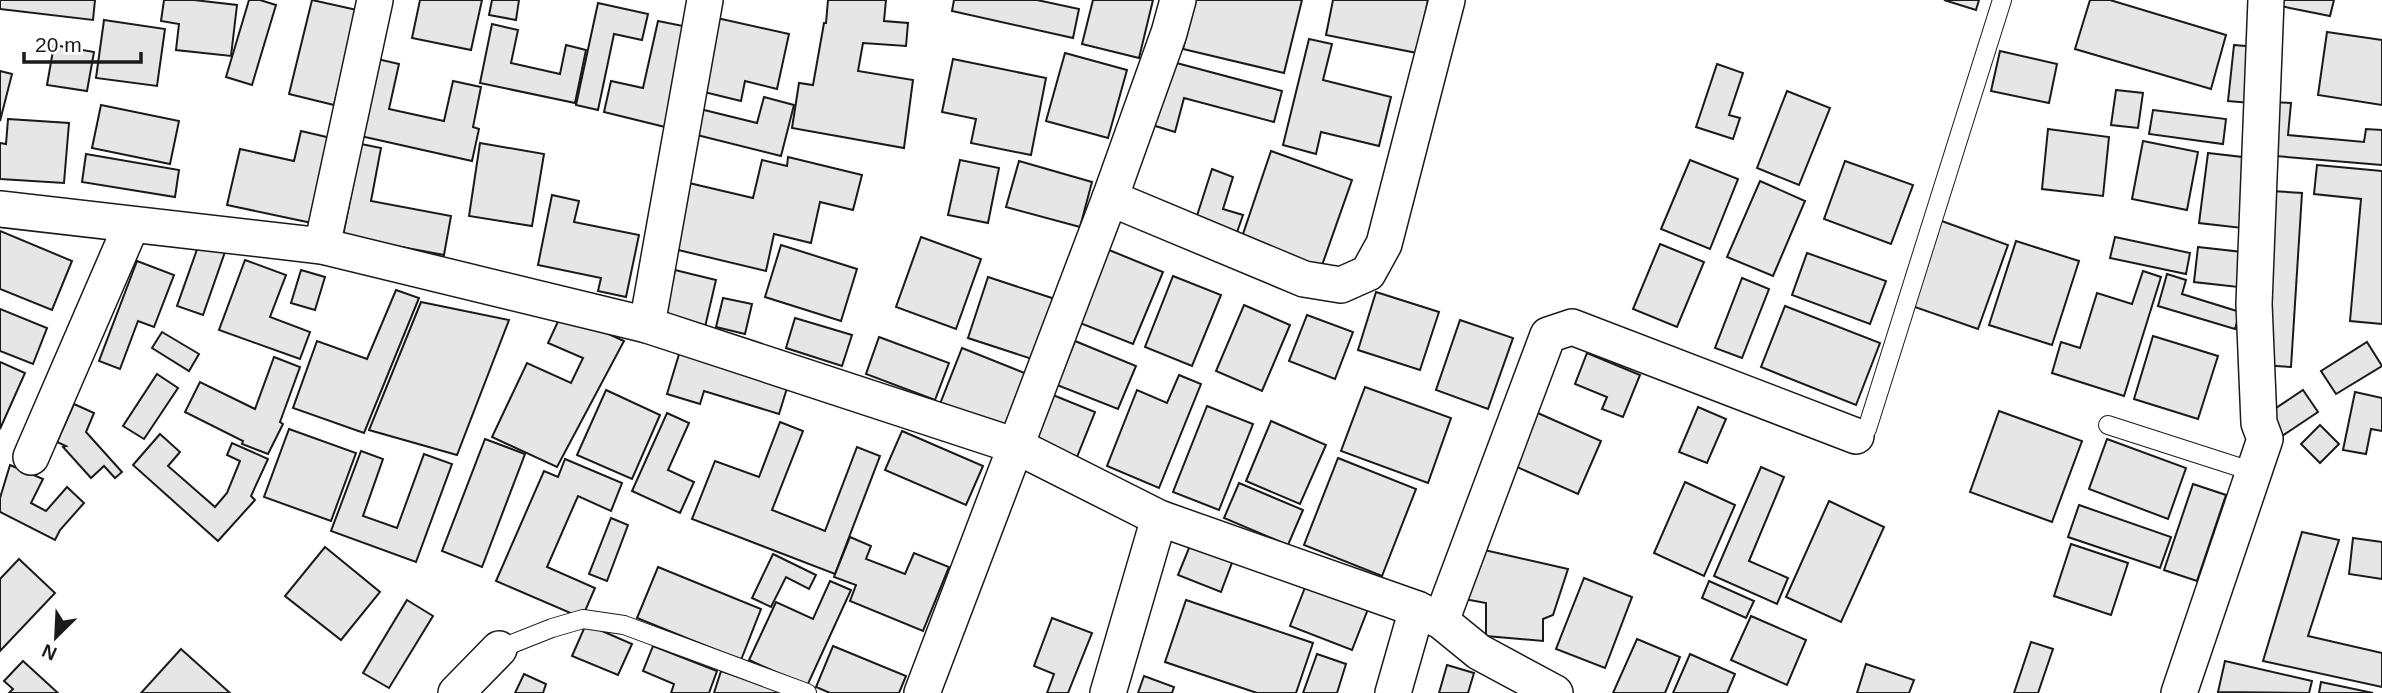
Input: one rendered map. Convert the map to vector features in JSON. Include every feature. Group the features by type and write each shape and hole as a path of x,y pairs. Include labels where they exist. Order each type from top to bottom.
{"street":[{"path":"322,246 375,0"},
{"path":"647,325 705,0"},
{"path":"922,693 1110,198 1169,33 1178,0"},
{"path":"1110,198 1304,279 1341,285 1368,273 1384,244 1447,0"},
{"path":"2179,693 2265,439 2259,423 2254,304 2266,0"},
{"path":"0,209 322,246 647,325 1016,446 1159,518 1429,615 1479,652 1555,693"},
{"path":"31,457 131,226"},
{"path":"1393,693 1548,335 1572,327 1856,436"},
{"path":"1108,693 1159,518"},
{"path":"456,693 499,649"}],"lane":[{"path":"1856,436 1867,429 2002,0"},
{"path":"2108,425 2254,472"},
{"path":"499,649 583,619 624,625 807,693"}],"building":[{"path":"0,0 95,0 93,20 0,9"},
{"path":"164,0 237,5 231,56 176,50 179,24 161,21"},
{"path":"249,0 276,5 252,85 226,77"},
{"path":"312,0 357,10 334,105 289,94"},
{"path":"420,0 482,0 471,50 412,38"},
{"path":"492,0 519,0 516,20 489,15"},
{"path":"828,0 886,0 884,21 908,23 906,46 863,43 858,71 913,80 904,148 792,128 799,83 813,85"},
{"path":"954,0 1037,0 1079,9 1073,38 952,11"},
{"path":"1093,0 1153,0 1139,58 1082,44"},
{"path":"1195,0 1302,0 1284,73 1183,49"},
{"path":"1333,0 1428,0 1417,53 1326,35"},
{"path":"1944,0 1979,0 1976,10"},
{"path":"2090,0 2110,0 2226,35 2211,89 2075,49"},
{"path":"2276,0 2334,0 2330,16 2275,5"},
{"path":"598,3 648,14 642,40 614,34 598,110 576,105"},
{"path":"717,18 789,34 777,89 745,81 741,101 700,91"},
{"path":"104,20 165,29 157,86 96,78"},
{"path":"658,21 688,27 665,127 604,112 611,81 643,88"},
{"path":"492,24 518,30 511,63 560,74 566,45 586,50 575,103 480,83"},
{"path":"2327,32 2382,40 2382,105 2318,95"},
{"path":"1309,39 1332,44 1323,80 1391,97 1379,146 1321,132 1316,154 1283,145"},
{"path":"54,45 94,52 87,91 47,85"},
{"path":"2234,45 2257,47 2251,103 2228,101"},
{"path":"2000,51 2057,64 2049,103 1991,91"},
{"path":"1065,53 1127,70 1108,138 1046,121"},
{"path":"373,58 399,64 389,109 444,121 453,81 481,87 473,127 479,129 472,161 356,135"},
{"path":"953,59 1046,78 1031,155 971,143 976,119 942,112"},
{"path":"1169,61 1282,91 1274,122 1184,98 1175,132 1152,125"},
{"path":"1717,64 1743,73 1729,115 1740,118 1733,139 1696,127"},
{"path":"0,71 12,74 0,121"},
{"path":"2116,90 2143,93 2138,128 2111,125"},
{"path":"1787,91 1830,108 1799,185 1757,168"},
{"path":"764,97 794,105 781,156 689,133 696,108 757,123"},
{"path":"2268,102 2291,103 2288,135 2364,142 2366,129 2382,130 2382,165 2263,155"},
{"path":"101,105 179,121 170,164 92,148"},
{"path":"2153,110 2226,119 2223,144 2149,134"},
{"path":"8,119 69,123 64,183 0,179 0,143 6,144"},
{"path":"2048,129 2109,137 2103,196 2042,189"},
{"path":"301,131 331,138 312,223 227,205 240,149 294,161"},
{"path":"2143,141 2198,152 2187,210 2132,199"},
{"path":"480,143 544,154 532,226 469,216"},
{"path":"361,144 381,148 371,201 451,216 444,255 343,236"},
{"path":"1271,151 1352,180 1320,271 1240,243"},
{"path":"2208,153 2251,158 2242,228 2199,223"},
{"path":"86,154 179,170 175,197 82,182"},
{"path":"788,157 862,175 853,210 820,202 811,243 774,234 766,271 674,249 689,183 753,198 762,160 787,166"},
{"path":"960,160 999,168 988,223 948,215"},
{"path":"1690,160 1738,179 1710,249 1661,229"},
{"path":"1019,161 1092,182 1080,227 1006,207"},
{"path":"1845,161 1913,185 1891,244 1824,219"},
{"path":"2317,165 2382,171 2382,324 2350,321 2361,199 2314,194"},
{"path":"1212,169 1233,177 1223,209 1243,215 1235,238 1194,225"},
{"path":"1760,181 1805,201 1773,276 1727,257"},
{"path":"2272,191 2302,193 2291,367 2260,365"},
{"path":"552,195 579,201 574,222 639,235 626,297 598,291 601,278 538,265"},
{"path":"1939,220 2008,245 1978,329 1909,305"},
{"path":"0,231 72,261 52,310 0,289"},
{"path":"921,237 981,259 956,329 896,307"},
{"path":"2115,237 2190,253 2186,274 2110,258"},
{"path":"200,241 226,249 203,315 177,306"},
{"path":"2016,241 2079,261 2052,345 1989,325"},
{"path":"1660,244 1704,262 1677,327 1633,309"},
{"path":"781,245 857,269 841,321 765,297"},
{"path":"2198,247 2242,252 2238,287 2194,282"},
{"path":"1109,250 1163,272 1133,344 1080,323"},
{"path":"1807,253 1886,281 1870,324 1792,295"},
{"path":"245,260 286,275 270,317 310,332 300,359 219,330"},
{"path":"137,261 174,275 154,327 138,321 120,369 99,361"},
{"path":"301,270 325,277 315,310 291,303"},
{"path":"675,270 716,280 705,327 664,317"},
{"path":"2143,271 2161,277 2124,396 2052,373 2061,342 2080,348 2097,293 2132,304"},
{"path":"2167,274 2186,280 2182,294 2240,312 2235,329 2158,306"},
{"path":"1173,276 1221,295 1192,366 1145,347"},
{"path":"988,277 1055,299 1035,360 968,338"},
{"path":"1742,278 1769,289 1742,358 1715,348"},
{"path":"396,290 419,298 364,433 293,408 317,341 367,359"},
{"path":"1376,292 1439,312 1420,370 1358,350"},
{"path":"723,298 752,304 745,334 716,327"},
{"path":"421,302 509,320 457,455 369,430"},
{"path":"1244,305 1290,325 1262,391 1216,371"},
{"path":"1785,306 1880,343 1856,405 1761,367"},
{"path":"0,309 47,328 33,364 0,351"},
{"path":"562,313 624,341 557,467 492,437 527,363 571,383 583,358 548,343"},
{"path":"1307,315 1353,332 1335,379 1289,361"},
{"path":"795,318 852,335 842,366 786,348"},
{"path":"1460,320 1513,338 1488,409 1436,390"},
{"path":"162,332 199,354 189,371 152,348"},
{"path":"2153,336 2218,356 2198,419 2134,399"},
{"path":"879,337 949,363 935,400 866,374"},
{"path":"1075,341 1136,366 1118,409 1057,385"},
{"path":"2367,342 2382,366 2336,394 2321,371"},
{"path":"962,348 1037,378 1015,434 940,404"},
{"path":"680,351 788,385 779,414 704,391 700,404 667,394"},
{"path":"1587,353 1640,375 1623,417 1602,409 1607,397 1575,384"},
{"path":"274,357 300,367 280,422 283,424 268,454 242,444 243,441 185,412 200,382 255,409"},
{"path":"0,362 25,373 0,429"},
{"path":"157,374 178,388 144,439 123,426"},
{"path":"1179,375 1201,384 1159,488 1107,466 1137,390 1167,403"},
{"path":"1365,387 1451,418 1428,483 1341,451"},
{"path":"606,390 660,415 632,479 577,455"},
{"path":"2303,390 2318,412 2282,436 2267,414"},
{"path":"2355,392 2382,398 2382,431 2371,429 2366,454 2343,450"},
{"path":"1048,393 1095,412 1077,457 1030,439"},
{"path":"74,404 94,413 86,432 122,472 115,478 104,466 91,478 63,447 66,446 57,442"},
{"path":"1207,406 1253,424 1219,510 1173,492"},
{"path":"1698,407 1726,419 1707,463 1679,452"},
{"path":"1531,410 1601,441 1578,494 1508,463"},
{"path":"1999,411 2082,441 2052,522 1970,492"},
{"path":"667,413 689,423 668,470 694,482 680,513 632,491"},
{"path":"1271,421 1326,445 1300,504 1246,481"},
{"path":"780,422 803,431 772,510 825,531 857,447 880,456 835,574 692,519 715,461 759,477"},
{"path":"2320,425 2339,444 2320,463 2301,444"},
{"path":"289,429 356,453 331,521 264,497"},
{"path":"902,431 983,466 966,505 885,470"},
{"path":"160,434 180,452 168,466 215,507 227,493 240,461 227,455 232,443 268,459 251,496 255,500 218,541 133,465"},
{"path":"485,439 525,454 482,567 442,551"},
{"path":"2107,439 2186,468 2168,519 2089,489"},
{"path":"361,451 383,459 363,516 397,528 424,454 452,464 416,562 331,531"},
{"path":"1338,458 1416,489 1382,576 1304,545"},
{"path":"565,459 622,483 611,511 578,496 547,567 595,588 582,618 496,581 544,471 558,477"},
{"path":"10,465 43,479 31,503 46,511 67,487 84,503 60,530 55,540 0,512 0,498"},
{"path":"1761,467 1784,477 1749,561 1788,578 1777,604 1714,576"},
{"path":"1685,482 1735,505 1704,576 1654,553"},
{"path":"1239,483 1303,510 1288,545 1224,518"},
{"path":"2193,484 2226,495 2197,581 2164,570"},
{"path":"1829,501 1884,527 1841,622 1786,597"},
{"path":"2079,505 2171,537 2160,568 2068,537"},
{"path":"611,518 628,525 607,581 589,574"},
{"path":"2302,532 2339,540 2308,636 2382,653 2382,687 2263,661"},
{"path":"850,537 871,546 866,559 905,574 914,553 949,567 923,631 850,601 856,585 834,577"},
{"path":"2353,538 2382,542 2382,579 2349,574"},
{"path":"1191,543 1233,560 1221,592 1178,575"},
{"path":"2071,544 2128,563 2111,615 2054,596"},
{"path":"325,547 380,592 341,640 285,596"},
{"path":"1480,549 1568,569 1553,615 1543,619 1543,641 1486,636 1486,603 1459,598"},
{"path":"773,554 816,575 809,589 786,577 771,607 752,598"},
{"path":"19,559 55,593 0,651 0,579"},
{"path":"658,567 761,609 741,660 637,618"},
{"path":"1584,578 1632,597 1605,668 1556,649"},
{"path":"830,581 851,590 807,686 749,660 776,602 813,619"},
{"path":"1709,581 1754,601 1746,618 1702,598"},
{"path":"1306,585 1368,609 1352,650 1290,626"},
{"path":"407,600 433,616 389,688 363,673"},
{"path":"1186,600 1313,643 1296,693 1257,693 1165,662"},
{"path":"1751,616 1806,640 1787,685 1731,660"},
{"path":"1052,618 1092,633 1068,693 1047,693 1054,674 1034,666"},
{"path":"586,624 632,644 618,675 572,656"},
{"path":"1637,639 1680,657 1665,693 1613,693"},
{"path":"2031,642 2053,649 2038,693 2014,693"},
{"path":"653,646 717,671 709,693 671,693 674,684 643,671"},
{"path":"833,646 906,676 899,693 830,693 816,687"},
{"path":"181,649 230,693 141,693"},
{"path":"1317,654 1346,664 1337,693 1303,693"},
{"path":"1690,654 1735,674 1727,693 1673,693"},
{"path":"23,661 58,693 9,693 13,689 4,681"},
{"path":"2225,661 2312,681 2309,693 2218,692"},
{"path":"1866,664 1914,680 1909,693 1857,693"},
{"path":"1447,665 1474,673 1468,693 1439,693"},
{"path":"721,671 785,693 714,693"},
{"path":"524,674 546,684 543,693 515,693"},
{"path":"1144,676 1174,687 1172,693 1138,693"},
{"path":"2321,682 2373,693 2319,693"}]}
